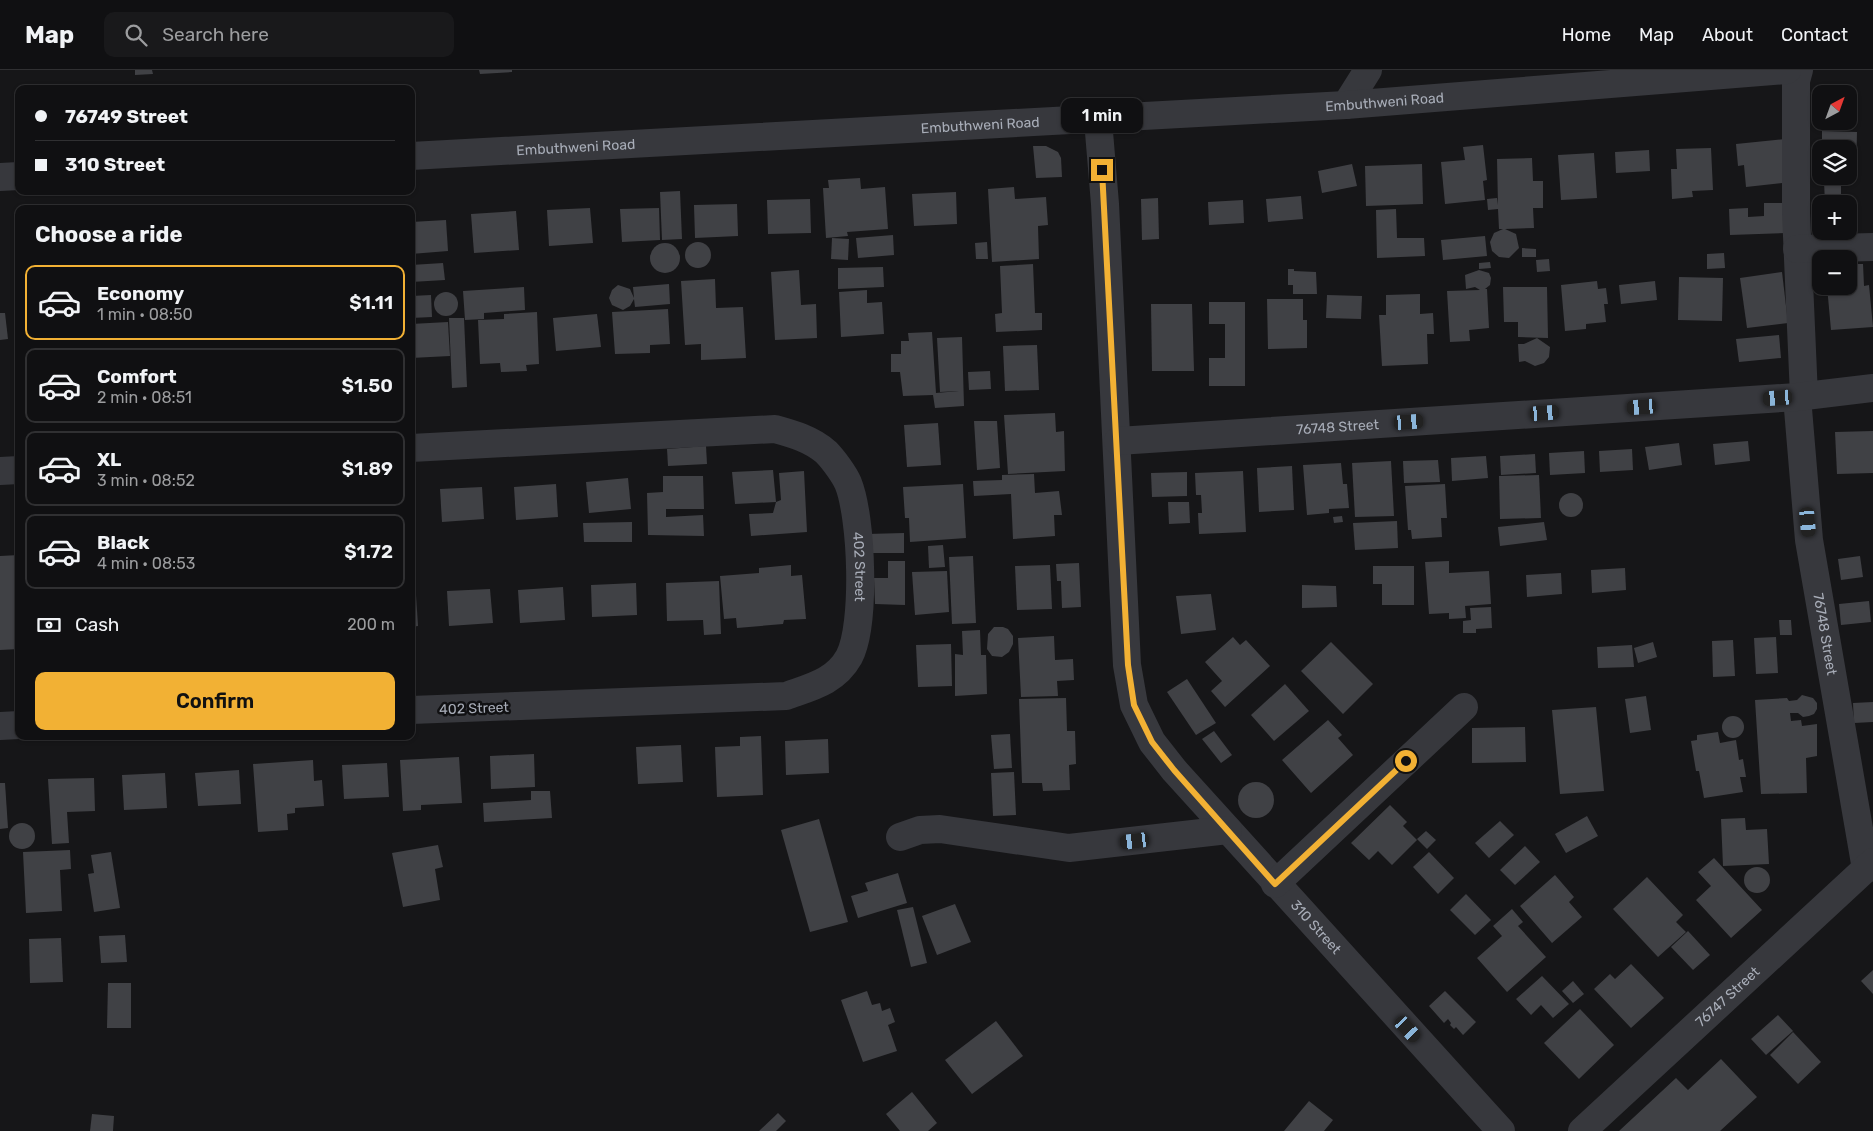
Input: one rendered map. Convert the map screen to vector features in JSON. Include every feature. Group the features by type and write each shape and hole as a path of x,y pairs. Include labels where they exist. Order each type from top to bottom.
{"street":[{"path":"1346,105 1368,70"},
{"name":"Embuthweni Road","path":"415,156 1346,105 1787,70"},
{"path":"1799,70 1796,81 1800,396"},
{"name":"310 Street","path":"1098,120 1105,204 1128,665 1134,705 1152,742 1174,770 1275,884 1502,1131"},
{"path":"0,177 15,176"},
{"path":"1797,249 1873,248"},
{"name":"76748 Street","path":"1118,441 1800,396 1873,388"},
{"name":"76748 Street","path":"1800,396 1809,540 1870,866"},
{"name":"402 Street","path":"415,448 775,428 803,437 826,453 848,483 855,517 860,568 858,622 849,657 826,682 786,696 415,710"},
{"path":"0,472 15,470"},
{"path":"1275,884 1464,707"},
{"path":"0,726 15,726"},
{"path":"900,838 920,830 940,829 1069,848 1228,830"},
{"name":"76747 Street","path":"1582,1131 1870,866"}],"building":[{"path":"135,70 152,70 153,74 135,75"},
{"path":"479,70 512,70 512,72 480,74"},
{"path":"1822,131 1857,132 1857,140 1822,140"},
{"path":"1786,139 1791,182 1746,187 1744,165 1738,166 1736,144"},
{"path":"1483,145 1487,180 1483,181 1485,200 1445,204 1441,162 1465,160 1463,147"},
{"path":"1033,146 1046,146 1058,152 1061,158 1062,177 1036,178"},
{"path":"1711,148 1713,190 1692,191 1693,197 1672,199 1671,169 1677,169 1676,149"},
{"path":"1649,150 1650,171 1616,173 1615,152"},
{"path":"1594,153 1597,198 1561,200 1558,155"},
{"path":"1532,158 1533,181 1543,181 1543,208 1533,208 1534,228 1505,229 1516,234 1519,248 1509,258 1499,257 1492,251 1490,242 1494,233 1503,229 1499,229 1498,209 1488,210 1487,199 1497,198 1498,205 1497,159"},
{"path":"1352,164 1357,186 1322,193 1318,171"},
{"path":"1422,164 1423,204 1366,206 1365,166"},
{"path":"860,178 861,189 885,187 888,229 847,232 848,236 826,238 823,188 829,188 828,180"},
{"path":"1824,185 1841,185 1841,195 1825,195"},
{"path":"1014,187 1015,199 1046,197 1048,225 1038,226 1039,259 992,262 988,189"},
{"path":"680,191 682,239 662,240 660,192"},
{"path":"956,192 957,224 914,226 912,194"},
{"path":"1301,196 1303,219 1268,222 1266,199"},
{"path":"1158,198 1159,239 1142,240 1141,199"},
{"path":"810,199 811,233 768,234 767,200"},
{"path":"1243,200 1244,223 1209,225 1208,202"},
{"path":"1764,203 1787,203 1788,233 1730,235 1729,209 1748,208 1748,217 1764,216"},
{"path":"737,204 738,236 695,238 694,205"},
{"path":"590,208 593,243 549,246 547,210"},
{"path":"659,208 660,240 622,242 620,209"},
{"path":"1396,209 1397,238 1424,238 1425,256 1377,258 1376,210"},
{"path":"516,211 519,250 474,253 471,214"},
{"path":"446,220 448,251 415,254 415,222"},
{"path":"893,235 894,255 858,258 856,238"},
{"path":"1485,236 1487,256 1443,260 1441,240"},
{"path":"832,238 849,239 848,260 831,259"},
{"path":"698,242 707,246 711,255 707,264 698,268 689,264 685,255 689,246"},
{"path":"987,242 988,259 976,259 975,243"},
{"path":"665,243 671,244 679,252 679,264 671,272 665,273 659,272 651,264 650,258 651,252 659,244"},
{"path":"1522,248 1536,249 1536,257 1522,257"},
{"path":"1724,253 1725,268 1707,269 1707,254"},
{"path":"1549,259 1550,271 1537,272 1536,260"},
{"path":"1490,262 1491,268 1479,269 1479,263"},
{"path":"443,263 445,280 415,282 415,265"},
{"path":"1033,264 1035,313 1042,313 1042,330 996,332 995,314 1002,313 1000,266"},
{"path":"1857,264 1863,264 1864,286 1869,285 1873,327 1831,330 1828,295 1857,295"},
{"path":"883,267 884,287 838,289 838,268"},
{"path":"1288,269 1316,272 1317,294 1293,294 1293,285 1288,285"},
{"path":"799,270 801,305 816,304 817,338 775,340 771,272"},
{"path":"1479,270 1489,273 1491,278 1490,285 1485,289 1487,289 1489,328 1469,330 1470,341 1450,342 1447,291 1480,290 1475,287 1466,289 1465,275"},
{"path":"1782,272 1788,323 1747,328 1740,278"},
{"path":"1679,277 1723,278 1722,321 1678,320"},
{"path":"715,279 716,308 743,307 746,358 701,360 701,344 685,345 681,281"},
{"path":"1597,281 1598,289 1606,288 1608,304 1604,304 1606,322 1586,324 1586,329 1565,331 1561,285"},
{"path":"1655,281 1657,300 1621,304 1619,285"},
{"path":"669,284 670,304 635,307 634,299 630,306 623,310 612,305 609,298 612,290 618,285 630,289 634,298 633,287"},
{"path":"524,287 525,310 484,313 484,319 465,320 463,291"},
{"path":"1503,287 1547,287 1548,338 1518,337 1518,322 1504,322"},
{"path":"867,290 867,303 882,302 884,334 841,337 839,292"},
{"path":"446,292 455,295 458,304 455,313 446,316 437,313 434,304 437,295"},
{"path":"1420,294 1420,314 1433,313 1434,334 1427,334 1428,364 1382,366 1379,315 1386,315 1386,295"},
{"path":"431,295 432,317 415,318 415,296"},
{"path":"1327,295 1362,296 1361,319 1326,318"},
{"path":"1267,299 1303,299 1303,320 1307,320 1307,348 1268,349"},
{"path":"1209,302 1245,302 1245,386 1209,386 1209,358 1225,358 1225,324 1209,324"},
{"path":"1151,304 1192,304 1194,371 1152,371"},
{"path":"668,309 670,344 650,345 650,353 615,354 612,312"},
{"path":"537,312 539,364 526,365 527,371 501,372 500,363 480,364 478,320 504,319 504,314"},
{"path":"0,313 5,313 8,339 0,340"},
{"path":"597,314 601,347 556,351 553,318"},
{"path":"449,318 464,318 467,387 452,388"},
{"path":"448,322 450,356 415,358 415,324"},
{"path":"932,332 936,393 959,391 940,392 937,338 962,337 964,406 935,408 933,395 903,396 900,372 891,372 891,354 901,354 901,341 909,341 908,333"},
{"path":"1779,335 1781,358 1739,362 1736,339"},
{"path":"1537,338 1550,347 1549,357 1544,363 1535,366 1525,361 1519,362 1518,344 1524,344"},
{"path":"1037,345 1039,390 1005,391 1003,346"},
{"path":"990,371 991,389 969,390 968,372"},
{"path":"1055,413 1056,432 1064,431 1065,471 1008,474 1004,415"},
{"path":"974,421 997,421 1000,468 977,470"},
{"path":"938,423 941,465 907,467 904,425"},
{"path":"1873,431 1873,473 1837,474 1835,432"},
{"path":"1748,441 1750,461 1715,465 1713,444"},
{"path":"1679,443 1682,465 1649,470 1645,447"},
{"path":"706,446 707,464 668,466 667,449"},
{"path":"1632,449 1633,470 1600,472 1599,451"},
{"path":"1584,451 1585,473 1550,475 1549,453"},
{"path":"1535,454 1536,473 1501,475 1500,456"},
{"path":"1486,456 1488,478 1452,481 1451,458"},
{"path":"1438,460 1440,482 1404,483 1403,461"},
{"path":"1391,461 1394,516 1355,517 1352,463"},
{"path":"1341,463 1343,484 1347,484 1349,508 1329,509 1329,513 1307,515 1303,465"},
{"path":"1292,466 1294,510 1259,512 1257,468"},
{"path":"773,470 776,502 735,504 732,472"},
{"path":"804,471 807,532 751,536 749,514 773,513 776,502 781,500 779,473"},
{"path":"1243,471 1246,532 1199,534 1198,513 1202,513 1201,495 1196,495 1195,473"},
{"path":"1187,472 1187,496 1152,497 1151,473"},
{"path":"1034,474 1035,493 1059,491 1062,515 1054,515 1055,536 1013,539 1011,494 974,496 973,481 1002,480 1002,475"},
{"path":"1539,475 1541,518 1500,519 1499,476"},
{"path":"663,476 703,476 704,509 666,509 666,517 703,515 704,536 648,535 647,493 663,492"},
{"path":"628,478 631,509 589,513 586,482"},
{"path":"556,484 558,517 516,520 514,487"},
{"path":"963,484 966,538 910,542 909,518 905,518 903,487"},
{"path":"1445,484 1447,518 1441,518 1442,537 1412,539 1411,530 1408,530 1405,486"},
{"path":"482,487 484,519 442,522 440,489"},
{"path":"1571,493 1580,496 1583,505 1580,514 1571,517 1562,514 1559,505 1562,496"},
{"path":"1168,502 1189,502 1190,523 1169,524"},
{"path":"1342,516 1343,522 1334,523 1333,517"},
{"path":"1397,521 1398,548 1355,550 1353,523"},
{"path":"632,522 632,542 584,542 583,523"},
{"path":"1544,522 1547,540 1500,546 1498,527"},
{"path":"904,533 904,553 867,553 867,534"},
{"path":"943,545 945,567 929,568 928,546"},
{"path":"15,555 15,649 0,650 0,556"},
{"path":"973,556 976,623 952,624 949,557"},
{"path":"1860,556 1863,577 1841,580 1838,559"},
{"path":"888,561 905,561 905,605 875,604 874,578 888,578"},
{"path":"1449,561 1449,573 1489,571 1491,604 1465,606 1466,618 1449,619 1449,613 1429,614 1425,562"},
{"path":"1079,563 1081,607 1062,608 1061,581 1057,581 1056,564"},
{"path":"791,565 791,576 802,575 806,619 784,620 783,624 737,628 736,618 724,619 720,576 759,573 759,568"},
{"path":"1050,565 1052,609 1017,610 1015,566"},
{"path":"1373,566 1414,566 1414,605 1382,605 1382,584 1373,584"},
{"path":"1625,568 1626,590 1592,593 1591,570"},
{"path":"947,571 949,612 915,615 912,572"},
{"path":"1561,573 1562,594 1527,597 1526,575"},
{"path":"719,581 721,634 704,635 703,620 667,621 666,583"},
{"path":"636,583 637,615 592,617 591,585"},
{"path":"1302,585 1336,586 1337,607 1302,608"},
{"path":"563,587 565,620 520,623 518,590"},
{"path":"490,589 493,623 449,626 447,591"},
{"path":"1211,594 1216,630 1181,634 1176,596"},
{"path":"415,595 416,595 418,626 415,626"},
{"path":"1869,601 1871,622 1841,625 1839,604"},
{"path":"1491,607 1492,628 1476,629 1476,633 1463,633 1463,621 1471,620 1470,608"},
{"path":"1779,620 1791,620 1792,635 1780,635"},
{"path":"994,627 1008,629 1013,636 1013,644 1009,652 1002,657 992,656 987,649 988,634"},
{"path":"980,630 981,655 986,655 987,694 955,696 955,654 963,655 962,631"},
{"path":"1054,636 1055,660 1073,659 1074,680 1057,681 1058,696 1021,697 1018,638"},
{"path":"1233,637 1240,645 1246,640 1270,666 1225,707 1211,691 1222,681 1205,662"},
{"path":"1776,637 1778,673 1756,674 1754,638"},
{"path":"1733,640 1735,676 1713,677 1712,641"},
{"path":"1331,642 1373,684 1343,714 1301,671"},
{"path":"1653,642 1657,657 1638,663 1634,648"},
{"path":"951,644 952,686 918,687 916,645"},
{"path":"1632,645 1634,667 1598,668 1597,647"},
{"path":"1187,679 1216,723 1196,735 1167,692"},
{"path":"1285,684 1309,711 1274,741 1251,715"},
{"path":"1802,695 1813,698 1817,703 1817,709 1814,714 1809,716 1803,717 1798,713 1790,713 1791,721 1801,720 1802,726 1817,724 1817,756 1806,758 1807,793 1761,794 1755,700 1787,698 1789,701 1797,700"},
{"path":"1646,696 1651,730 1630,733 1625,699"},
{"path":"1066,698 1067,731 1075,731 1076,764 1069,765 1070,790 1043,791 1042,783 1022,783 1019,699"},
{"path":"1873,702 1873,722 1854,723 1853,703"},
{"path":"1596,707 1604,791 1560,794 1552,710"},
{"path":"1733,716 1741,719 1744,727 1741,735 1733,738 1725,735 1722,727 1725,719"},
{"path":"1328,720 1342,735 1338,738 1353,755 1311,793 1282,760"},
{"path":"1525,727 1526,762 1472,763 1472,728"},
{"path":"1214,731 1232,755 1221,763 1202,739"},
{"path":"1718,732 1720,743 1736,740 1739,760 1743,759 1746,777 1740,777 1743,792 1704,798 1699,771 1696,771 1691,741 1697,740 1697,735"},
{"path":"1010,734 1012,768 994,769 991,735"},
{"path":"761,736 763,795 717,797 715,747 740,746 740,737"},
{"path":"828,739 829,773 786,775 785,741"},
{"path":"681,745 683,782 638,784 636,747"},
{"path":"534,754 535,787 491,789 490,756"},
{"path":"459,757 462,803 421,805 421,810 403,811 400,760"},
{"path":"313,760 314,781 322,780 324,806 295,808 295,813 287,814 288,830 258,832 253,764"},
{"path":"387,763 389,797 344,799 342,765"},
{"path":"239,770 241,804 198,806 195,773"},
{"path":"1014,772 1016,815 993,816 991,773"},
{"path":"165,773 167,808 124,810 122,775"},
{"path":"94,778 95,811 67,812 69,843 52,844 48,779"},
{"path":"1256,782 1268,788 1274,800 1268,812 1256,818 1244,812 1238,800 1244,788"},
{"path":"0,783 5,783 8,828 0,829"},
{"path":"531,791 550,791 552,818 484,822 483,803 531,800"},
{"path":"1390,805 1407,822 1403,826 1417,840 1392,865 1378,851 1369,860 1351,843"},
{"path":"1587,816 1598,836 1566,853 1555,834"},
{"path":"1745,818 1746,830 1767,829 1769,864 1723,866 1721,819"},
{"path":"819,819 848,922 810,932 781,830"},
{"path":"1500,821 1514,835 1489,858 1475,843"},
{"path":"22,823 31,827 35,836 31,845 22,849 13,845 9,836 13,827"},
{"path":"1426,831 1436,840 1427,849 1417,839"},
{"path":"438,845 443,867 435,869 440,900 403,907 392,853"},
{"path":"1525,846 1540,862 1515,885 1500,870"},
{"path":"70,850 71,869 60,870 62,911 26,913 23,852"},
{"path":"111,852 120,908 94,912 88,874 94,873 91,855"},
{"path":"1429,852 1454,878 1438,894 1413,867"},
{"path":"1714,858 1762,910 1731,938 1696,900 1711,886 1698,872"},
{"path":"1757,867 1766,871 1770,880 1766,889 1757,893 1748,889 1744,880 1748,871"},
{"path":"898,873 907,903 858,918 851,896 868,891 865,883"},
{"path":"1555,875 1574,897 1569,902 1582,917 1552,943 1520,906"},
{"path":"1647,877 1683,915 1676,922 1686,932 1658,957 1613,909"},
{"path":"1466,894 1491,920 1475,935 1450,910"},
{"path":"955,904 971,942 937,955 922,916"},
{"path":"913,907 927,963 911,967 897,910"},
{"path":"1512,909 1523,922 1518,926 1546,957 1507,992 1477,958 1502,936 1493,926"},
{"path":"1688,931 1710,955 1693,970 1671,947"},
{"path":"125,935 127,962 101,963 99,936"},
{"path":"61,938 63,982 30,983 29,939"},
{"path":"1631,964 1664,998 1631,1028 1594,989 1610,974 1615,979"},
{"path":"1873,970 1873,994 1861,981"},
{"path":"1542,976 1569,1004 1553,1018 1541,1005 1531,1015 1516,999"},
{"path":"1573,981 1584,994 1573,1003 1562,991"},
{"path":"108,983 131,983 131,1028 107,1028"},
{"path":"867,991 872,1005 880,1003 882,1011 890,1008 895,1022 888,1025 897,1051 863,1062 841,1000"},
{"path":"1445,991 1476,1022 1463,1035 1456,1027 1454,1029 1450,1025 1451,1023 1448,1019 1444,1023 1429,1006"},
{"path":"1580,1009 1614,1045 1579,1079 1544,1043"},
{"path":"1778,1015 1793,1031 1766,1055 1751,1039"},
{"path":"996,1021 1023,1056 972,1094 945,1060"},
{"path":"1793,1032 1821,1062 1798,1084 1770,1055"},
{"path":"1721,1059 1757,1097 1720,1131 1619,1131 1676,1078 1688,1090"},
{"path":"912,1092 937,1123 928,1131 900,1131 886,1114"},
{"path":"1309,1101 1333,1120 1324,1131 1284,1131"},
{"path":"778,1113 786,1121 776,1131 759,1131"},
{"path":"92,1114 114,1116 113,1131 90,1131"}],"route":[{"path":"1102,170 1128,665 1134,705 1152,742 1174,770 1275,884 1406,761"}]}
